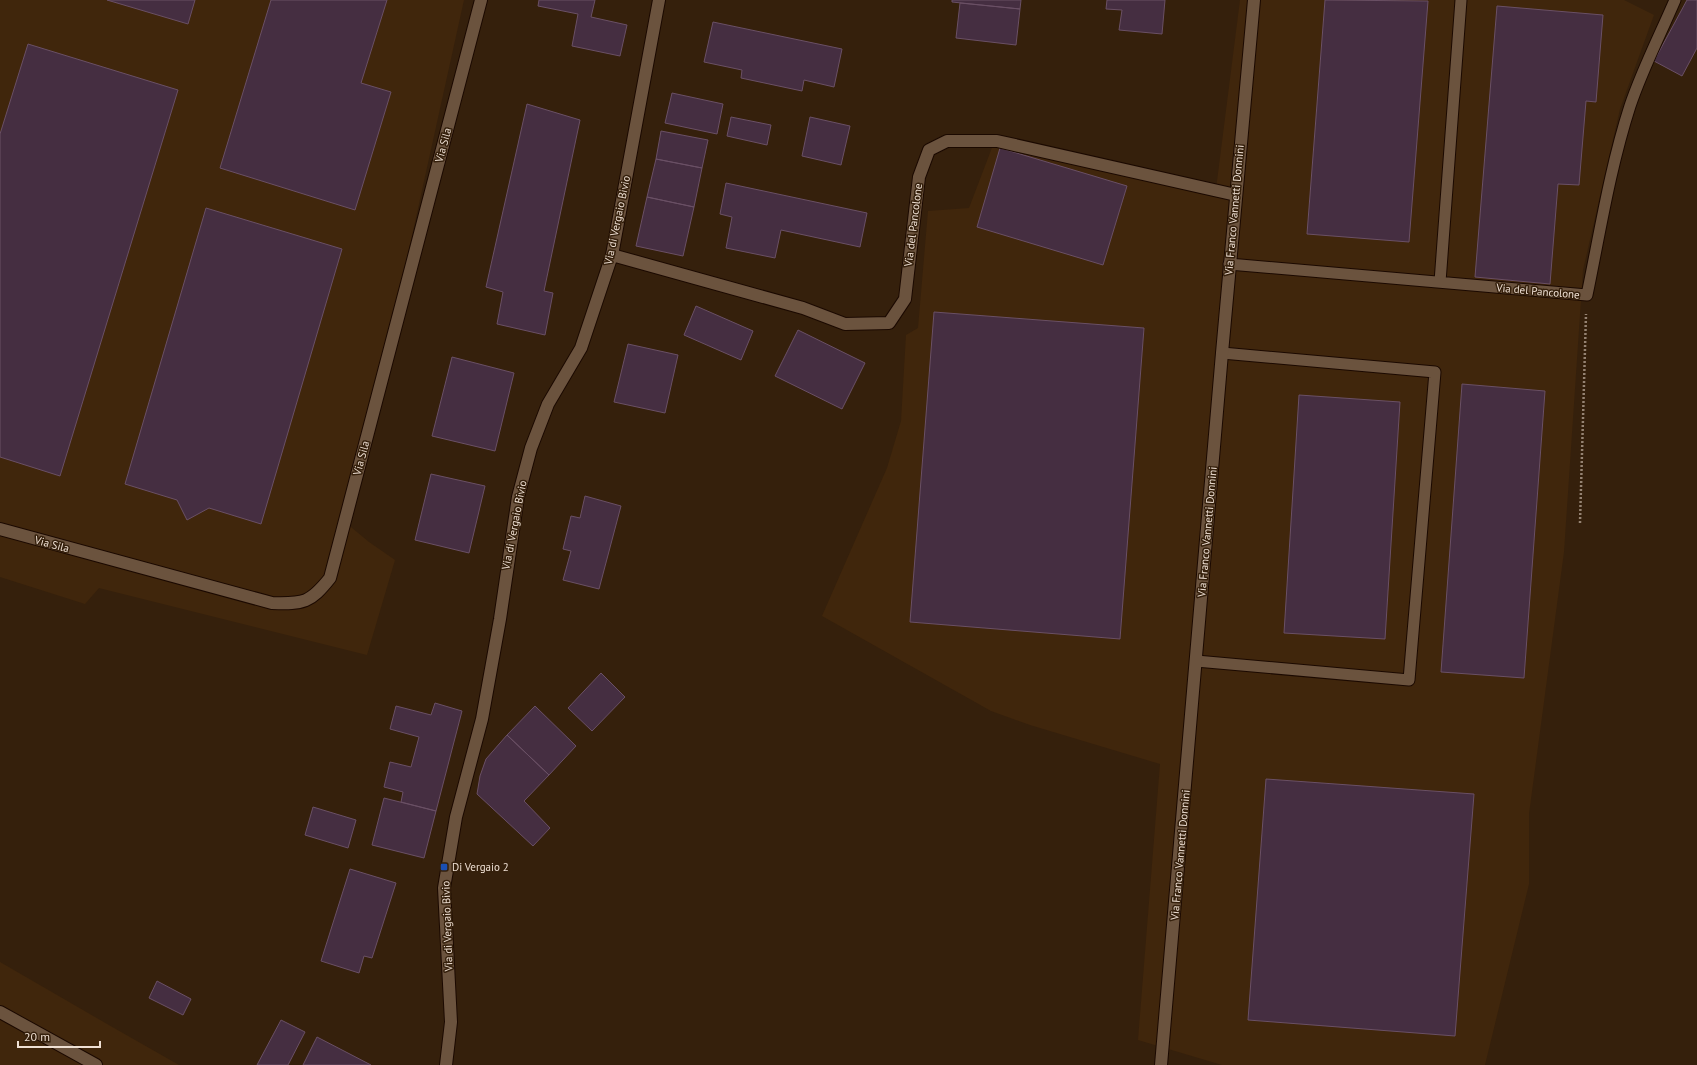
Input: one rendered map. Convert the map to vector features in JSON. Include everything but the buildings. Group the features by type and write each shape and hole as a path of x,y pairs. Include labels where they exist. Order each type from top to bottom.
{"street":[{"name":"Via Sila","path":"0,529 272,603 295,604 315,596 330,578 481,0"},
{"name":"Via di Vergaio Bivio","path":"446,1065 451,1022 444,888 456,817 482,719 500,619 518,497 531,448 548,404 580,348 612,255 659,0"},
{"name":"Via Franco Vannetti Donnini","path":"1161,1065 1229,264 1254,0"},
{"name":"Via del Pancolone","path":"612,255 803,308 844,324 889,324 905,299 919,177 929,150 947,141 997,141 1236,194"},
{"path":"1,1016 96,1065"}],"lane":[{"path":"1440,282 1461,0"},
{"name":"Via del Pancolone","path":"1229,264 1587,295 1614,162 1630,105 1675,0"},
{"path":"1196,662 1408,680 1435,372 1222,353"}],"path":[{"path":"1580,523 1587,295"}],"shaded area":[{"path":"0,0 464,0 394,317 340,518 369,542 395,560 367,655 99,588 85,604 0,577"},
{"path":"1240,0 1624,0 1654,15 1620,109 1583,270 1564,552 1529,814 1529,884 1485,1065 1222,1065 1138,1040 1160,764 1030,725 991,711 822,616 887,468 901,421 906,335 918,328 928,211 969,208 993,145 1215,197"},
{"path":"0,962 114,1028 179,1065 0,1065"}],"place":[{"name":"Di Vergaio 2","path":"444,867"}]}
